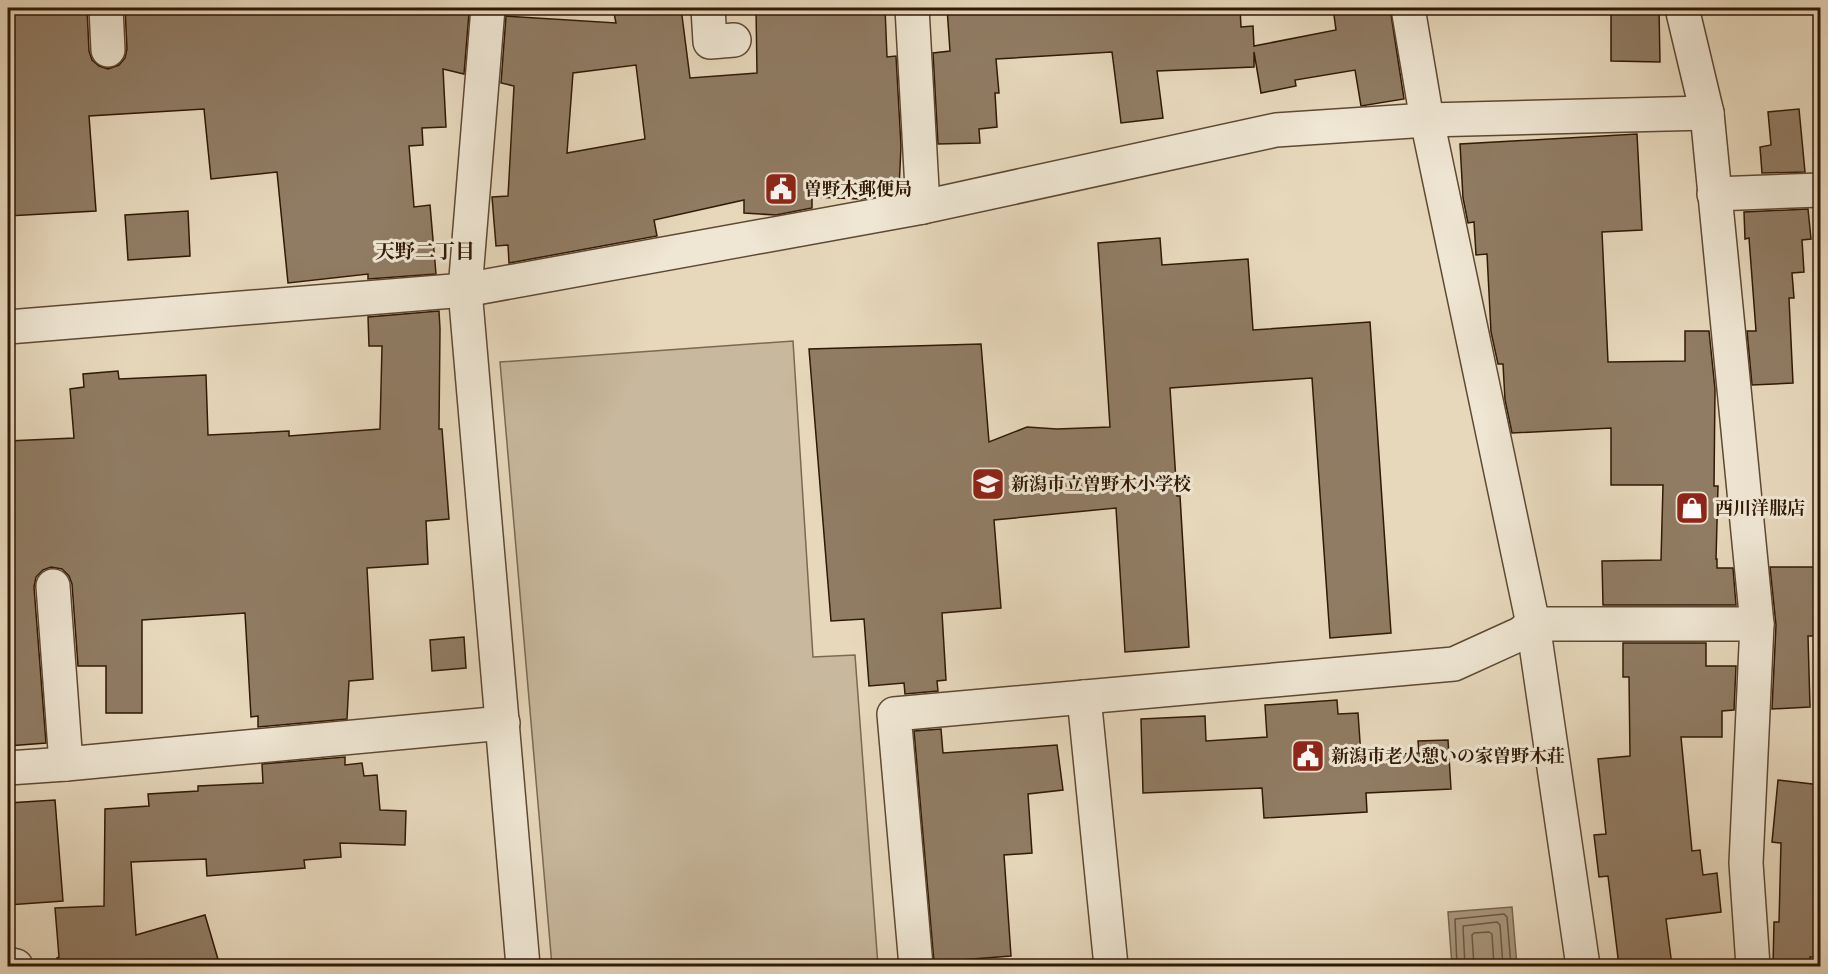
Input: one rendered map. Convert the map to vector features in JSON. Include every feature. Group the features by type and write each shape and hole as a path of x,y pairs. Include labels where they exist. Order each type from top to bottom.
{"street":[{"path":"106,8 108,50"},
{"path":"488,8 465,290 523,966"},
{"path":"708,8 710,42 734,40"},
{"path":"912,8 923,207"},
{"path":"1408,8 1427,120 1533,624 1583,966"},
{"path":"1682,8 1707,113 1756,624 1746,863 1753,966"},
{"path":"8,327 465,290 923,207 1275,130 1427,120 1707,113"},
{"path":"1714,194 1821,190"},
{"path":"53,586 66,764"},
{"path":"916,966 894,714 1454,664 1520,634 1533,624 1756,624"},
{"path":"1084,697 1111,966"},
{"path":"8,768 503,723"},
{"path":"8,964 16,966"}],"shaded area":[{"path":"793,341 813,657 855,655 878,966 552,966 500,362"}],"water":[{"path":"1512,907 1517,966 1452,966 1448,912"}],"building":[{"path":"8,8 87,8 89,51 92,60 108,69 119,65 125,58 127,49 125,8 456,8 456,12 469,13 464,74 443,69 446,127 422,128 423,145 409,146 414,207 430,205 436,274 368,279 368,274 288,283 277,172 211,179 204,109 89,116 96,211 8,216"},
{"path":"613,8 681,8 690,78 757,73 756,8 885,8 887,57 896,56 901,146 899,189 881,188 881,196 861,199 812,197 812,208 776,215 744,213 744,200 654,220 657,236 509,263 508,245 496,246 492,197 508,196 514,86 501,83 506,16 616,23","holes":["636,65 645,139 567,153 573,73"]},
{"path":"947,8 1240,8 1241,27 1253,26 1254,46 1336,30 1333,8 1390,8 1404,99 1361,106 1355,70 1295,80 1296,86 1261,93 1254,52 1254,67 1157,71 1163,118 1121,123 1112,52 996,59 999,93 995,93 997,127 979,129 980,143 938,144 933,53 950,51"},
{"path":"1611,9 1659,9 1660,62 1611,61"},
{"path":"1799,109 1805,172 1762,173 1760,147 1771,145 1768,112"},
{"path":"1637,134 1642,230 1602,232 1608,362 1685,361 1685,331 1709,331 1715,389 1714,486 1718,486 1716,559 1717,568 1733,568 1736,605 1603,605 1602,561 1661,560 1663,485 1611,485 1611,428 1512,433 1505,400 1503,364 1498,364 1491,332 1487,254 1476,255 1474,222 1468,223 1463,198 1460,144"},
{"path":"1808,209 1811,239 1802,240 1804,272 1792,273 1794,298 1789,298 1793,383 1752,385 1747,331 1756,331 1749,238 1745,239 1744,212"},
{"path":"188,211 190,256 128,260 125,215"},
{"path":"1160,238 1162,265 1248,259 1253,330 1370,322 1391,633 1330,638 1312,378 1170,388 1177,496 1180,496 1189,647 1125,652 1116,508 994,520 1001,608 942,613 946,680 937,681 938,691 905,694 904,683 869,686 864,619 831,621 809,349 981,344 989,442 1027,427 1057,429 1110,427 1098,243"},
{"path":"439,311 439,429 442,429 449,519 426,521 428,564 367,568 373,679 349,681 347,719 258,727 258,716 251,717 245,613 142,620 142,713 106,713 106,666 78,666 72,584 69,576 62,569 51,567 43,570 36,577 34,587 46,743 8,746 8,441 74,438 70,389 84,387 83,374 118,371 119,379 206,375 208,435 289,431 289,436 380,429 382,346 369,346 368,317"},
{"path":"1770,567 1821,567 1821,636 1808,636 1810,707 1772,709 1776,625"},
{"path":"464,637 466,668 432,671 430,640"},
{"path":"1623,643 1706,643 1706,666 1736,666 1734,710 1722,711 1722,737 1681,737 1692,851 1700,850 1703,875 1717,873 1721,912 1666,919 1672,966 1619,966 1608,876 1599,877 1594,835 1606,834 1598,759 1630,756 1629,677 1623,677"},
{"path":"1337,700 1338,714 1358,713 1361,756 1419,753 1418,741 1448,740 1451,789 1366,793 1367,812 1264,818 1262,788 1143,793 1141,719 1205,716 1206,741 1267,737 1265,705"},
{"path":"941,729 943,753 1057,745 1063,790 1028,794 1032,853 1004,855 1011,956 934,962 914,731"},
{"path":"345,757 345,765 362,763 364,776 377,775 380,810 406,811 405,845 340,843 341,857 304,860 305,868 207,876 206,859 131,862 136,935 205,915 220,966 58,966 55,908 104,906 105,809 149,806 148,794 198,791 198,786 263,783 262,764"},
{"path":"1778,780 1821,785 1821,957 1810,957 1810,966 1773,966 1774,922 1779,922 1781,843 1772,842"},
{"path":"55,800 63,901 8,905 8,803"}],"place":[{"name":"曽野木郵便局","path":"781,189"},
{"name":"新潟市立曽野木小学校","path":"988,484"},
{"name":"西川洋服店","path":"1692,508"},
{"name":"新潟市老人憩いの家曽野木荘","path":"1308,756"}],"district":[{"name":"天野二丁目","path":"425,251"}]}
